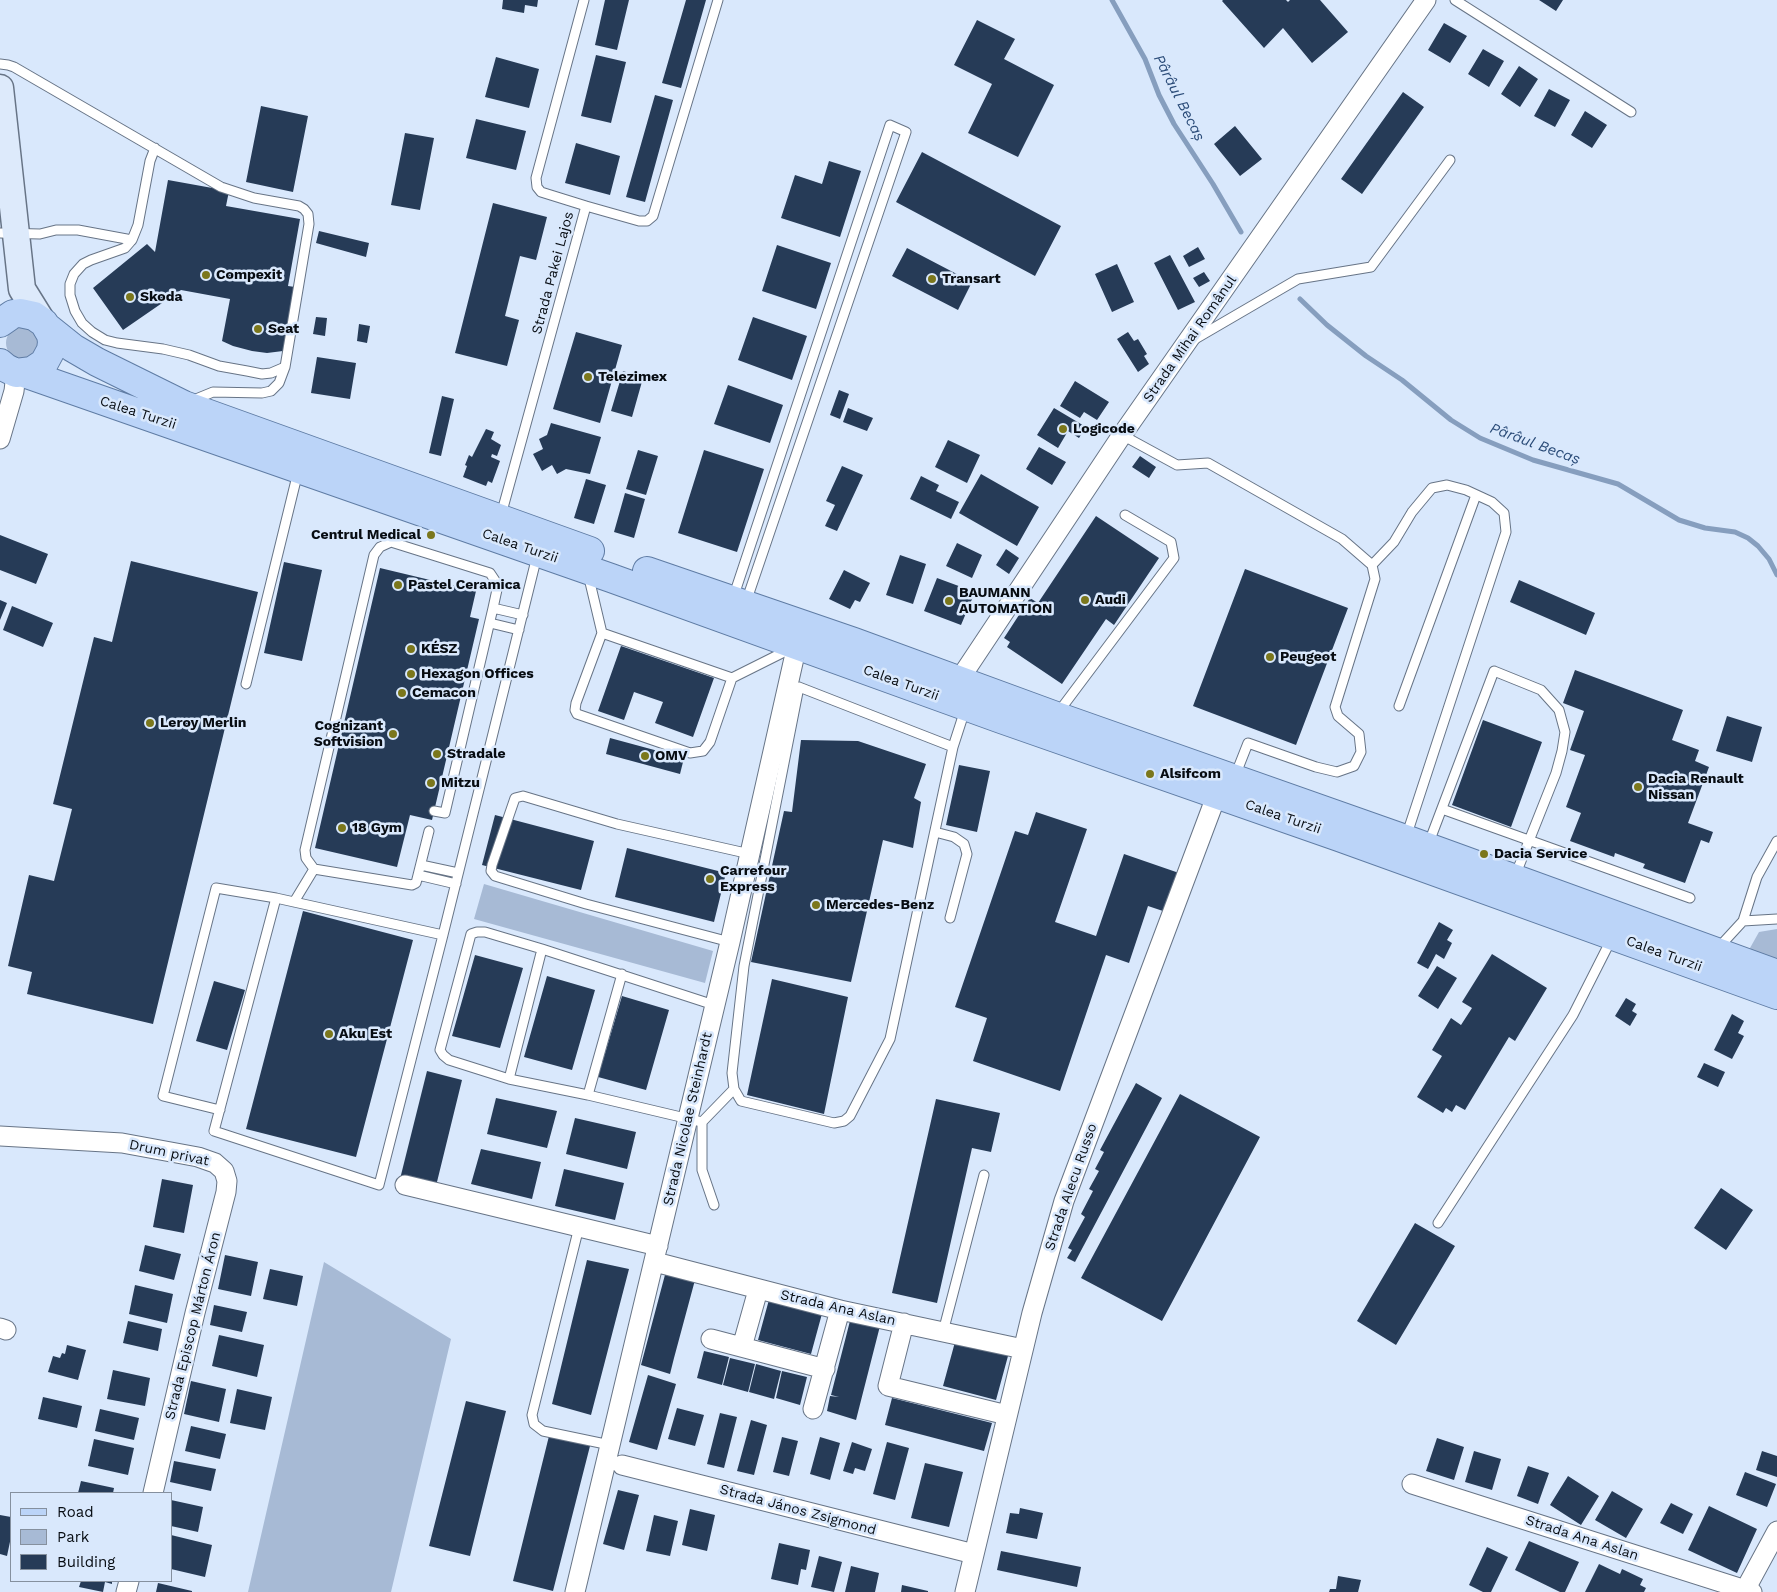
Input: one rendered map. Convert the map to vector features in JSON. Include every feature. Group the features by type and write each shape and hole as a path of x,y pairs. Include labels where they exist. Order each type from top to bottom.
{"main road":[{"path":"1,105 8,233 22,289 44,323 52,342 48,357 38,368 8,367"},
{"path":"3,320 22,289"},
{"path":"3,320 20,313 27,313 44,323"},
{"name":"Calea Turzii","path":"44,323 73,348 184,405 960,680 1056,716 1226,787 1613,936 1777,995"},
{"name":"Calea Turzii","path":"8,367 586,569 966,706 1416,844 1777,974"}],"street":[{"name":"Strada Mihai Românul","path":"960,680 1122,435 1426,0"},
{"path":"0,439 14,390 8,367"},
{"name":"Strada Nicolae Steinhardt","path":"575,1592 657,1254 695,1121 714,1005 797,645"},
{"name":"Strada Alecu Russo","path":"965,1592 1046,1260 1064,1201 1226,787"},
{"name":"Drum privat","path":"0,1136 122,1144 179,1153 215,1163"},
{"name":"Strada Episcop Márton Áron","path":"153,1492 195,1313 226,1192 227,1181 224,1171 215,1163"},
{"name":"Strada Ana Aslan","path":"405,1185 579,1227 758,1290 840,1310 1024,1349"},
{"path":"742,1347 758,1290"},
{"path":"813,1410 840,1310"},
{"path":"904,1323 888,1386 1007,1415"},
{"path":"711,1339 825,1369"},
{"name":"Strada János Zsigmond","path":"622,1465 974,1554"},
{"name":"Strada Ana Aslan","path":"1412,1484 1749,1591"},
{"path":"1749,1591 1777,1531"}],"lane":[{"path":"584,0 536,178 537,187 548,196 586,206"},
{"name":"Strada Pakei Lajos","path":"500,518 586,206 639,221 647,221 653,216 718,0"},
{"path":"1455,0 1631,112"},
{"path":"0,64 14,67 221,187 254,198 298,206 308,214 309,224 285,367 279,383 271,391 262,393 213,392 194,398 184,405"},
{"path":"890,125 906,132 739,602 890,125"},
{"path":"155,148 150,161 138,225 132,240 124,248 83,264 74,274 70,284 70,295 82,323 105,340 163,349 229,368 262,374 272,373 285,367"},
{"path":"1186,344 1298,279 1371,267 1450,160"},
{"path":"8,233 40,234 56,230 73,229 132,240"},
{"path":"1122,435 1177,465 1208,463 1342,539 1372,565 1375,579 1335,707 1338,716 1358,734 1361,752 1354,766 1337,772 1316,767 1248,743 1226,787"},
{"path":"246,684 299,468"},
{"path":"1372,565 1394,542 1412,512 1432,488 1447,485 1466,490 1492,502 1504,513 1506,532 1416,844"},
{"path":"1399,706 1476,495"},
{"path":"1056,716 1174,558 1171,542 1125,515"},
{"path":"429,832 416,883 412,886 314,869 306,858 305,850 339,729 374,555 380,547 391,542 490,573 498,585 445,814 434,811"},
{"path":"276,898 214,1131 379,1185 538,553"},
{"path":"586,569 602,633 574,710 577,714 690,753 703,751 710,742 732,678 797,645"},
{"path":"494,608 523,615"},
{"path":"490,623 519,630"},
{"path":"602,633 732,678"},
{"path":"1416,844 1442,809 1494,671 1542,690 1560,710 1565,732 1556,772 1514,879"},
{"path":"953,747 799,687 744,966 732,1074 734,1089 741,1101 834,1123 844,1121 850,1116 890,1039 953,747 966,706"},
{"path":"730,942 586,904 495,876 491,871 492,865 514,798 523,796 617,824 750,854"},
{"path":"1442,809 1690,898"},
{"path":"935,832 954,837 964,844 967,854 950,918"},
{"path":"1705,948 1720,946 1743,921 1757,877 1777,841"},
{"path":"421,865 458,873"},
{"path":"294,902 314,869"},
{"path":"418,875 456,884"},
{"path":"220,1110 163,1096 216,888 276,898 443,935"},
{"path":"1743,921 1777,919"},
{"path":"695,1121 588,1095 509,1079 449,1060 440,1050 471,934 477,932 485,932 542,949 714,1005"},
{"path":"1438,1223 1573,1015 1613,936"},
{"path":"509,1079 542,949"},
{"path":"588,1095 622,974"},
{"path":"695,1121 734,1089"},
{"path":"695,1121 702,1170 714,1206"},
{"path":"943,1332 984,1175"},
{"path":"579,1227 532,1415 534,1424 543,1430 610,1445"}],"green space":[{"path":"22,327 28,328 33,332 37,337 37,349 33,354 28,358 22,359 16,358 11,354 7,349 6,343 7,337 11,332 16,328"},
{"path":"484,884 713,951 705,983 474,919"},
{"path":"1777,929 1777,967 1753,955 1750,948 1759,932"},
{"path":"324,1262 451,1339 391,1592 248,1592"}],"building":[{"path":"503,0 538,0 537,7 525,5 524,13 502,9"},
{"path":"605,0 629,0 617,50 595,45"},
{"path":"686,0 706,0 681,88 662,83"},
{"path":"1223,0 1286,0 1288,2 1290,0 1320,0 1348,32 1312,63 1283,28 1264,48"},
{"path":"1539,0 1563,0 1556,11"},
{"path":"977,20 1015,39 1004,59 1054,85 1018,157 968,133 992,84 954,65"},
{"path":"1444,23 1467,36 1450,63 1428,50"},
{"path":"1483,49 1504,61 1489,87 1468,74"},
{"path":"596,55 626,62 611,123 581,116"},
{"path":"496,57 539,69 529,108 485,97"},
{"path":"1519,66 1538,79 1520,107 1501,94"},
{"path":"1549,89 1570,100 1555,127 1534,116"},
{"path":"1403,92 1424,107 1362,194 1341,179"},
{"path":"655,95 673,100 645,202 626,197"},
{"path":"261,106 308,116 293,192 246,182"},
{"path":"1585,111 1607,125 1592,148 1571,135"},
{"path":"476,119 526,131 516,170 466,158"},
{"path":"1235,126 1262,159 1240,176 1214,144"},
{"path":"405,133 434,138 420,210 391,205"},
{"path":"576,143 620,156 610,195 565,183"},
{"path":"922,152 1061,226 1035,276 896,202"},
{"path":"829,161 861,171 840,237 781,218 795,175 822,184"},
{"path":"168,180 229,191 226,206 300,219 288,286 295,287 283,351 267,353 252,351 222,341 230,299 181,290 123,330 93,288 147,244 155,252"},
{"path":"493,203 547,217 536,260 520,256 505,316 519,320 507,366 455,353"},
{"path":"319,231 369,243 366,257 316,243"},
{"path":"777,245 831,263 816,309 762,291"},
{"path":"1198,247 1205,259 1189,267 1183,256"},
{"name":"Transart","path":"907,248 972,282 958,310 892,276"},
{"path":"1170,255 1195,302 1178,310 1154,263"},
{"path":"1117,264 1134,302 1112,312 1095,274"},
{"path":"1204,272 1210,281 1199,287 1193,278"},
{"path":"316,317 327,318 325,336 313,334"},
{"path":"753,317 807,336 792,380 738,360"},
{"path":"359,324 370,326 367,343 357,341"},
{"name":"Telezimex","path":"576,332 622,345 600,423 553,409"},
{"path":"1128,332 1134,341 1138,339 1147,354 1144,356 1149,364 1138,372 1117,339"},
{"path":"317,357 356,363 350,399 311,393"},
{"path":"623,371 643,378 632,417 611,411"},
{"path":"1075,381 1109,402 1097,420 1084,412 1080,418 1060,406"},
{"path":"728,385 783,405 770,443 714,424"},
{"path":"839,390 849,394 840,419 830,415"},
{"path":"442,396 454,399 441,456 429,453"},
{"path":"848,408 873,418 867,431 843,422"},
{"name":"Logicode","path":"1054,408 1086,427 1079,438 1068,431 1058,448 1037,435"},
{"path":"551,423 601,437 590,474 566,469 557,474 552,465 542,471 533,454 543,449 539,439 547,435"},
{"path":"486,429 494,432 491,439 501,445 497,456 492,454 491,457 500,461 492,483 488,481 486,486 463,477 469,455 472,457"},
{"path":"948,440 980,455 967,483 935,467"},
{"path":"1039,447 1066,462 1052,485 1026,469"},
{"path":"638,450 658,456 646,495 626,489"},
{"path":"704,450 764,469 737,552 678,533"},
{"path":"1140,456 1156,467 1149,478 1132,467"},
{"path":"842,466 863,475 837,531 825,526 835,505 826,501"},
{"path":"981,474 1039,507 1017,546 959,513"},
{"path":"921,476 939,485 936,491 959,502 951,519 910,499"},
{"path":"586,479 606,485 594,524 574,518"},
{"path":"625,493 645,499 634,538 614,532"},
{"name":"Audi","path":"1096,516 1159,558 1114,625 1106,619 1062,684 1007,647 1010,642 1004,638 1030,598 1038,603"},
{"path":"0,535 48,554 36,584 0,570"},
{"path":"957,543 982,555 972,578 946,566"},
{"path":"1006,549 1019,558 1009,574 996,565"},
{"path":"900,555 926,564 913,604 886,595"},
{"name":"Leroy Merlin","path":"131,561 258,592 153,1024 27,994 32,972 8,966 29,875 54,881 72,809 53,804 94,637 112,642"},
{"path":"284,562 322,570 302,661 264,653"},
{"name":"Hexagon Offices","path":"380,568 476,591 470,617 479,619 432,820 410,815 397,867 315,848"},
{"name":"Peugeot","path":"1245,569 1348,608 1296,745 1193,706"},
{"path":"844,570 870,583 860,602 855,600 850,609 829,599"},
{"name":"BAUMANN AUTOMATION","path":"937,578 975,592 961,625 924,611"},
{"path":"1519,580 1595,613 1586,635 1510,602"},
{"path":"0,600 7,603 0,620"},
{"path":"12,606 53,623 43,647 3,630"},
{"name":"OMV","path":"621,646 714,678 693,737 655,723 663,702 634,692 624,720 598,711"},
{"name":"Dacia Renault Nissan","path":"1575,670 1683,710 1672,740 1699,750 1695,761 1709,767 1688,823 1713,832 1709,843 1701,840 1685,883 1643,868 1645,864 1615,853 1614,857 1570,841 1581,813 1566,807 1585,755 1570,750 1584,711 1563,703"},
{"path":"1727,716 1762,727 1752,762 1716,751"},
{"path":"1483,720 1542,742 1511,827 1452,805"},
{"name":"OMV","path":"610,738 684,758 680,774 606,754"},
{"name":"Mercedes-Benz","path":"801,740 858,741 926,764 914,798 921,802 913,848 883,840 851,982 751,962 784,811 792,812"},
{"path":"959,765 990,771 977,832 946,825"},
{"path":"1036,812 1087,829 1055,922 1096,936 1124,854 1179,873 1166,912 1148,906 1129,963 1106,955 1060,1091 973,1061 987,1018 955,1007 1015,831 1028,835"},
{"path":"495,815 594,841 581,890 482,865"},
{"path":"627,848 726,873 714,922 615,897"},
{"name":"Aku Est","path":"303,911 413,940 356,1157 246,1129"},
{"path":"1439,922 1453,930 1447,940 1452,943 1444,959 1436,954 1428,969 1417,963"},
{"path":"1492,954 1547,988 1515,1041 1509,1037 1465,1110 1456,1105 1452,1112 1446,1108 1443,1113 1417,1097 1442,1056 1432,1050 1451,1018 1461,1025 1472,1008 1462,1002"},
{"path":"475,955 523,968 500,1048 452,1036"},
{"path":"1437,966 1457,978 1438,1009 1418,996"},
{"path":"547,976 595,990 572,1070 524,1057"},
{"path":"772,979 848,997 824,1114 747,1095"},
{"path":"214,981 245,990 227,1050 196,1041"},
{"path":"622,996 669,1010 646,1090 598,1077"},
{"path":"1626,998 1636,1004 1632,1011 1637,1014 1630,1026 1615,1016"},
{"path":"1732,1014 1744,1021 1738,1033 1744,1036 1732,1059 1714,1050"},
{"path":"1704,1063 1725,1072 1718,1087 1697,1077"},
{"path":"427,1071 462,1080 436,1186 400,1179"},
{"path":"1136,1083 1162,1098 1075,1262 1067,1258 1072,1250 1068,1248 1085,1217 1081,1214 1093,1191 1089,1189 1099,1171 1095,1169 1104,1152 1100,1150"},
{"path":"1180,1094 1260,1137 1162,1321 1081,1278"},
{"path":"496,1098 557,1111 547,1148 487,1134"},
{"path":"936,1099 1000,1113 991,1152 972,1148 937,1303 892,1293"},
{"path":"575,1118 636,1132 627,1169 566,1154"},
{"path":"481,1149 541,1162 532,1199 471,1184"},
{"path":"564,1169 624,1183 615,1220 555,1206"},
{"path":"162,1179 193,1185 184,1233 153,1227"},
{"path":"1721,1188 1753,1210 1726,1250 1694,1228"},
{"path":"1415,1223 1455,1246 1396,1345 1357,1321"},
{"path":"145,1245 181,1254 174,1280 139,1271"},
{"path":"225,1255 258,1262 251,1296 218,1289"},
{"path":"587,1260 629,1269 591,1415 552,1404"},
{"path":"270,1269 303,1276 297,1306 263,1299"},
{"path":"666,1271 695,1280 670,1374 641,1365"},
{"path":"135,1285 173,1294 167,1323 129,1314"},
{"path":"770,1296 823,1310 811,1354 758,1340"},
{"path":"214,1305 247,1312 242,1332 210,1325"},
{"path":"851,1317 880,1326 856,1420 827,1411 830,1396 839,1397 831,1395"},
{"path":"128,1321 162,1329 158,1351 123,1343"},
{"path":"219,1335 264,1345 257,1377 212,1366"},
{"path":"955,1342 1008,1356 996,1400 943,1386"},
{"path":"67,1345 86,1350 78,1380 48,1372 53,1356 60,1358 62,1353 65,1354"},
{"path":"704,1351 729,1357 722,1385 697,1378"},
{"path":"730,1358 755,1364 748,1392 723,1385"},
{"path":"756,1364 781,1371 774,1399 749,1392"},
{"path":"113,1370 150,1378 145,1406 107,1399"},
{"path":"782,1371 807,1377 800,1405 776,1398"},
{"path":"648,1375 676,1384 657,1450 629,1442"},
{"path":"191,1381 226,1389 219,1422 184,1414"},
{"path":"237,1389 272,1397 265,1430 230,1423"},
{"path":"43,1397 82,1406 77,1428 38,1419"},
{"path":"892,1398 992,1423 984,1451 885,1425"},
{"path":"466,1401 506,1411 470,1556 429,1546"},
{"path":"677,1408 704,1415 695,1446 668,1439"},
{"path":"100,1409 139,1418 134,1440 95,1431"},
{"path":"720,1413 737,1417 724,1468 707,1464"},
{"path":"751,1420 767,1425 754,1475 737,1471"},
{"path":"191,1426 226,1434 220,1459 185,1451"},
{"path":"549,1436 590,1446 553,1591 513,1581"},
{"path":"782,1437 798,1441 789,1476 773,1472"},
{"path":"820,1437 840,1443 830,1480 810,1474"},
{"path":"1437,1438 1464,1447 1454,1480 1426,1471"},
{"path":"94,1439 134,1448 128,1475 88,1466"},
{"path":"852,1442 872,1449 865,1471 855,1468 853,1474 843,1471"},
{"path":"887,1442 909,1448 895,1500 873,1494"},
{"path":"1474,1451 1501,1459 1492,1490 1465,1482"},
{"path":"1762,1451 1777,1456 1777,1477 1756,1470"},
{"path":"174,1461 216,1469 211,1491 170,1482"},
{"path":"925,1463 963,1472 949,1527 911,1518"},
{"path":"1528,1466 1549,1473 1538,1504 1517,1496"},
{"path":"1745,1472 1776,1484 1767,1507 1736,1495"},
{"path":"1568,1476 1599,1496 1581,1525 1550,1505"},
{"path":"81,1481 114,1488 113,1492 78,1492"},
{"path":"618,1490 639,1495 624,1550 603,1544"},
{"path":"1612,1491 1643,1509 1626,1538 1595,1520"},
{"path":"172,1500 203,1507 198,1532 172,1526"},
{"path":"1671,1503 1693,1514 1683,1534 1660,1523"},
{"path":"1709,1506 1757,1529 1737,1573 1688,1550"},
{"path":"1020,1508 1043,1513 1037,1539 1006,1533 1010,1513 1019,1514"},
{"path":"690,1509 715,1515 707,1551 682,1545"},
{"path":"0,1515 10,1517 10,1542 7,1556 0,1554"},
{"path":"654,1515 678,1521 670,1556 646,1551"},
{"path":"172,1535 212,1545 205,1577 172,1569"},
{"path":"1529,1541 1579,1562 1565,1592 1560,1592 1515,1570"},
{"path":"779,1543 810,1550 806,1570 801,1569 798,1585 771,1579"},
{"path":"1487,1547 1508,1557 1491,1592 1483,1592 1469,1585"},
{"path":"1001,1551 1081,1567 1077,1587 997,1570"},
{"path":"819,1556 842,1562 834,1592 811,1587"},
{"path":"1599,1564 1620,1574 1622,1569 1643,1579 1640,1585 1646,1588 1644,1592 1585,1592"},
{"path":"851,1566 879,1573 875,1592 845,1592"},
{"path":"1338,1576 1361,1580 1358,1592 1329,1592 1330,1589 1336,1589"},
{"path":"81,1582 105,1582 103,1592 79,1587"},
{"path":"158,1583 192,1591 192,1592 156,1592"},
{"path":"902,1585 928,1591 928,1592 901,1592"}],"waterway":[{"name":"Pârâul Becaș","path":"1112,0 1145,59 1159,95 1174,124 1213,184 1241,232"},
{"name":"Pârâul Becaș","path":"1300,299 1327,325 1366,356 1402,380 1451,420 1480,438 1533,460 1618,484 1679,520 1705,528 1735,532 1748,538 1758,546 1769,559 1777,575"}],"place":[{"name":"Compexit","path":"206,275"},
{"name":"Transart","path":"932,279"},
{"name":"Skoda","path":"130,297"},
{"name":"Seat","path":"258,329"},
{"name":"Telezimex","path":"588,377"},
{"name":"Logicode","path":"1063,429"},
{"name":"Centrul Medical","path":"431,535"},
{"name":"Pastel Ceramica","path":"398,585"},
{"name":"Audi","path":"1085,600"},
{"name":"BAUMANN AUTOMATION","path":"949,601"},
{"name":"KÉSZ","path":"411,649"},
{"name":"Peugeot","path":"1270,657"},
{"name":"Hexagon Offices","path":"411,674"},
{"name":"Cemacon","path":"402,693"},
{"name":"Leroy Merlin","path":"150,723"},
{"name":"Cognizant Softvision","path":"393,734"},
{"name":"Stradale","path":"437,754"},
{"name":"OMV","path":"645,756"},
{"name":"Alsifcom","path":"1150,774"},
{"name":"Mitzu","path":"431,783"},
{"name":"Dacia Renault Nissan","path":"1638,787"},
{"name":"18 Gym","path":"342,828"},
{"name":"Dacia Service","path":"1484,854"},
{"name":"Carrefour Express","path":"710,879"},
{"name":"Mercedes-Benz","path":"816,905"},
{"name":"Aku Est","path":"329,1034"}]}
